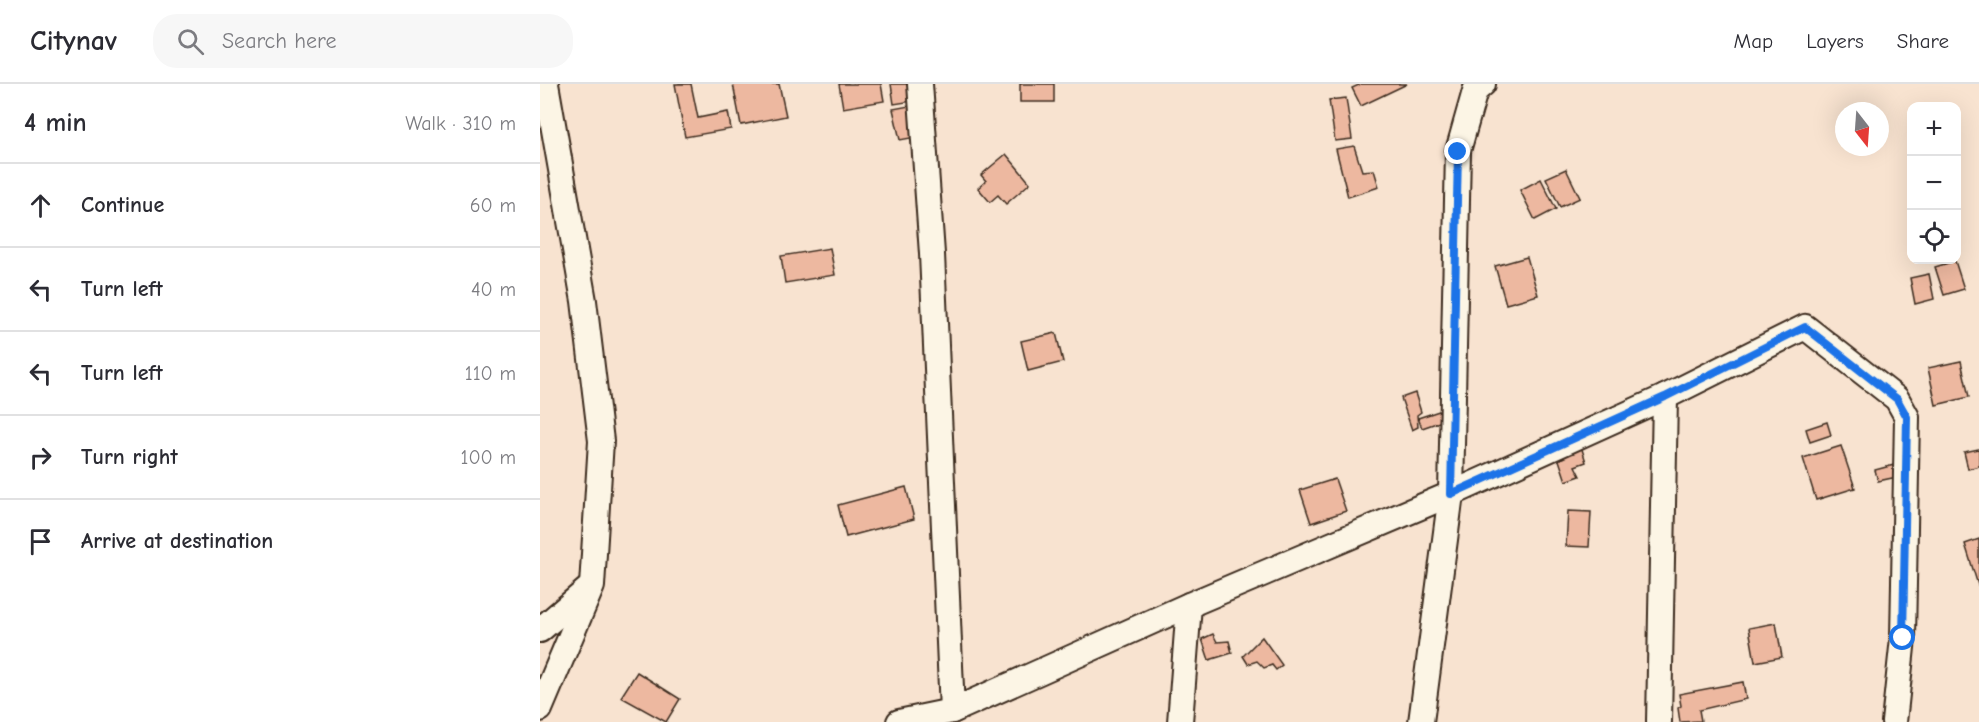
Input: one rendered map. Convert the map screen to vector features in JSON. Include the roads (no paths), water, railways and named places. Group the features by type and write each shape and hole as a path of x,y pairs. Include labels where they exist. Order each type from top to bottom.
{"street":[{"path":"540,709 592,586 601,441 584,301 546,84"},
{"path":"920,84 932,254 952,711"},
{"path":"1421,722 1451,494 1458,152 1475,91 1482,84"},
{"path":"899,722 952,711 1188,605 1451,494 1665,397 1805,327 1897,399 1907,417 1903,638 1894,722"},
{"path":"1659,722 1665,397"},
{"path":"540,630 592,586"},
{"path":"1180,722 1188,605"}]}
